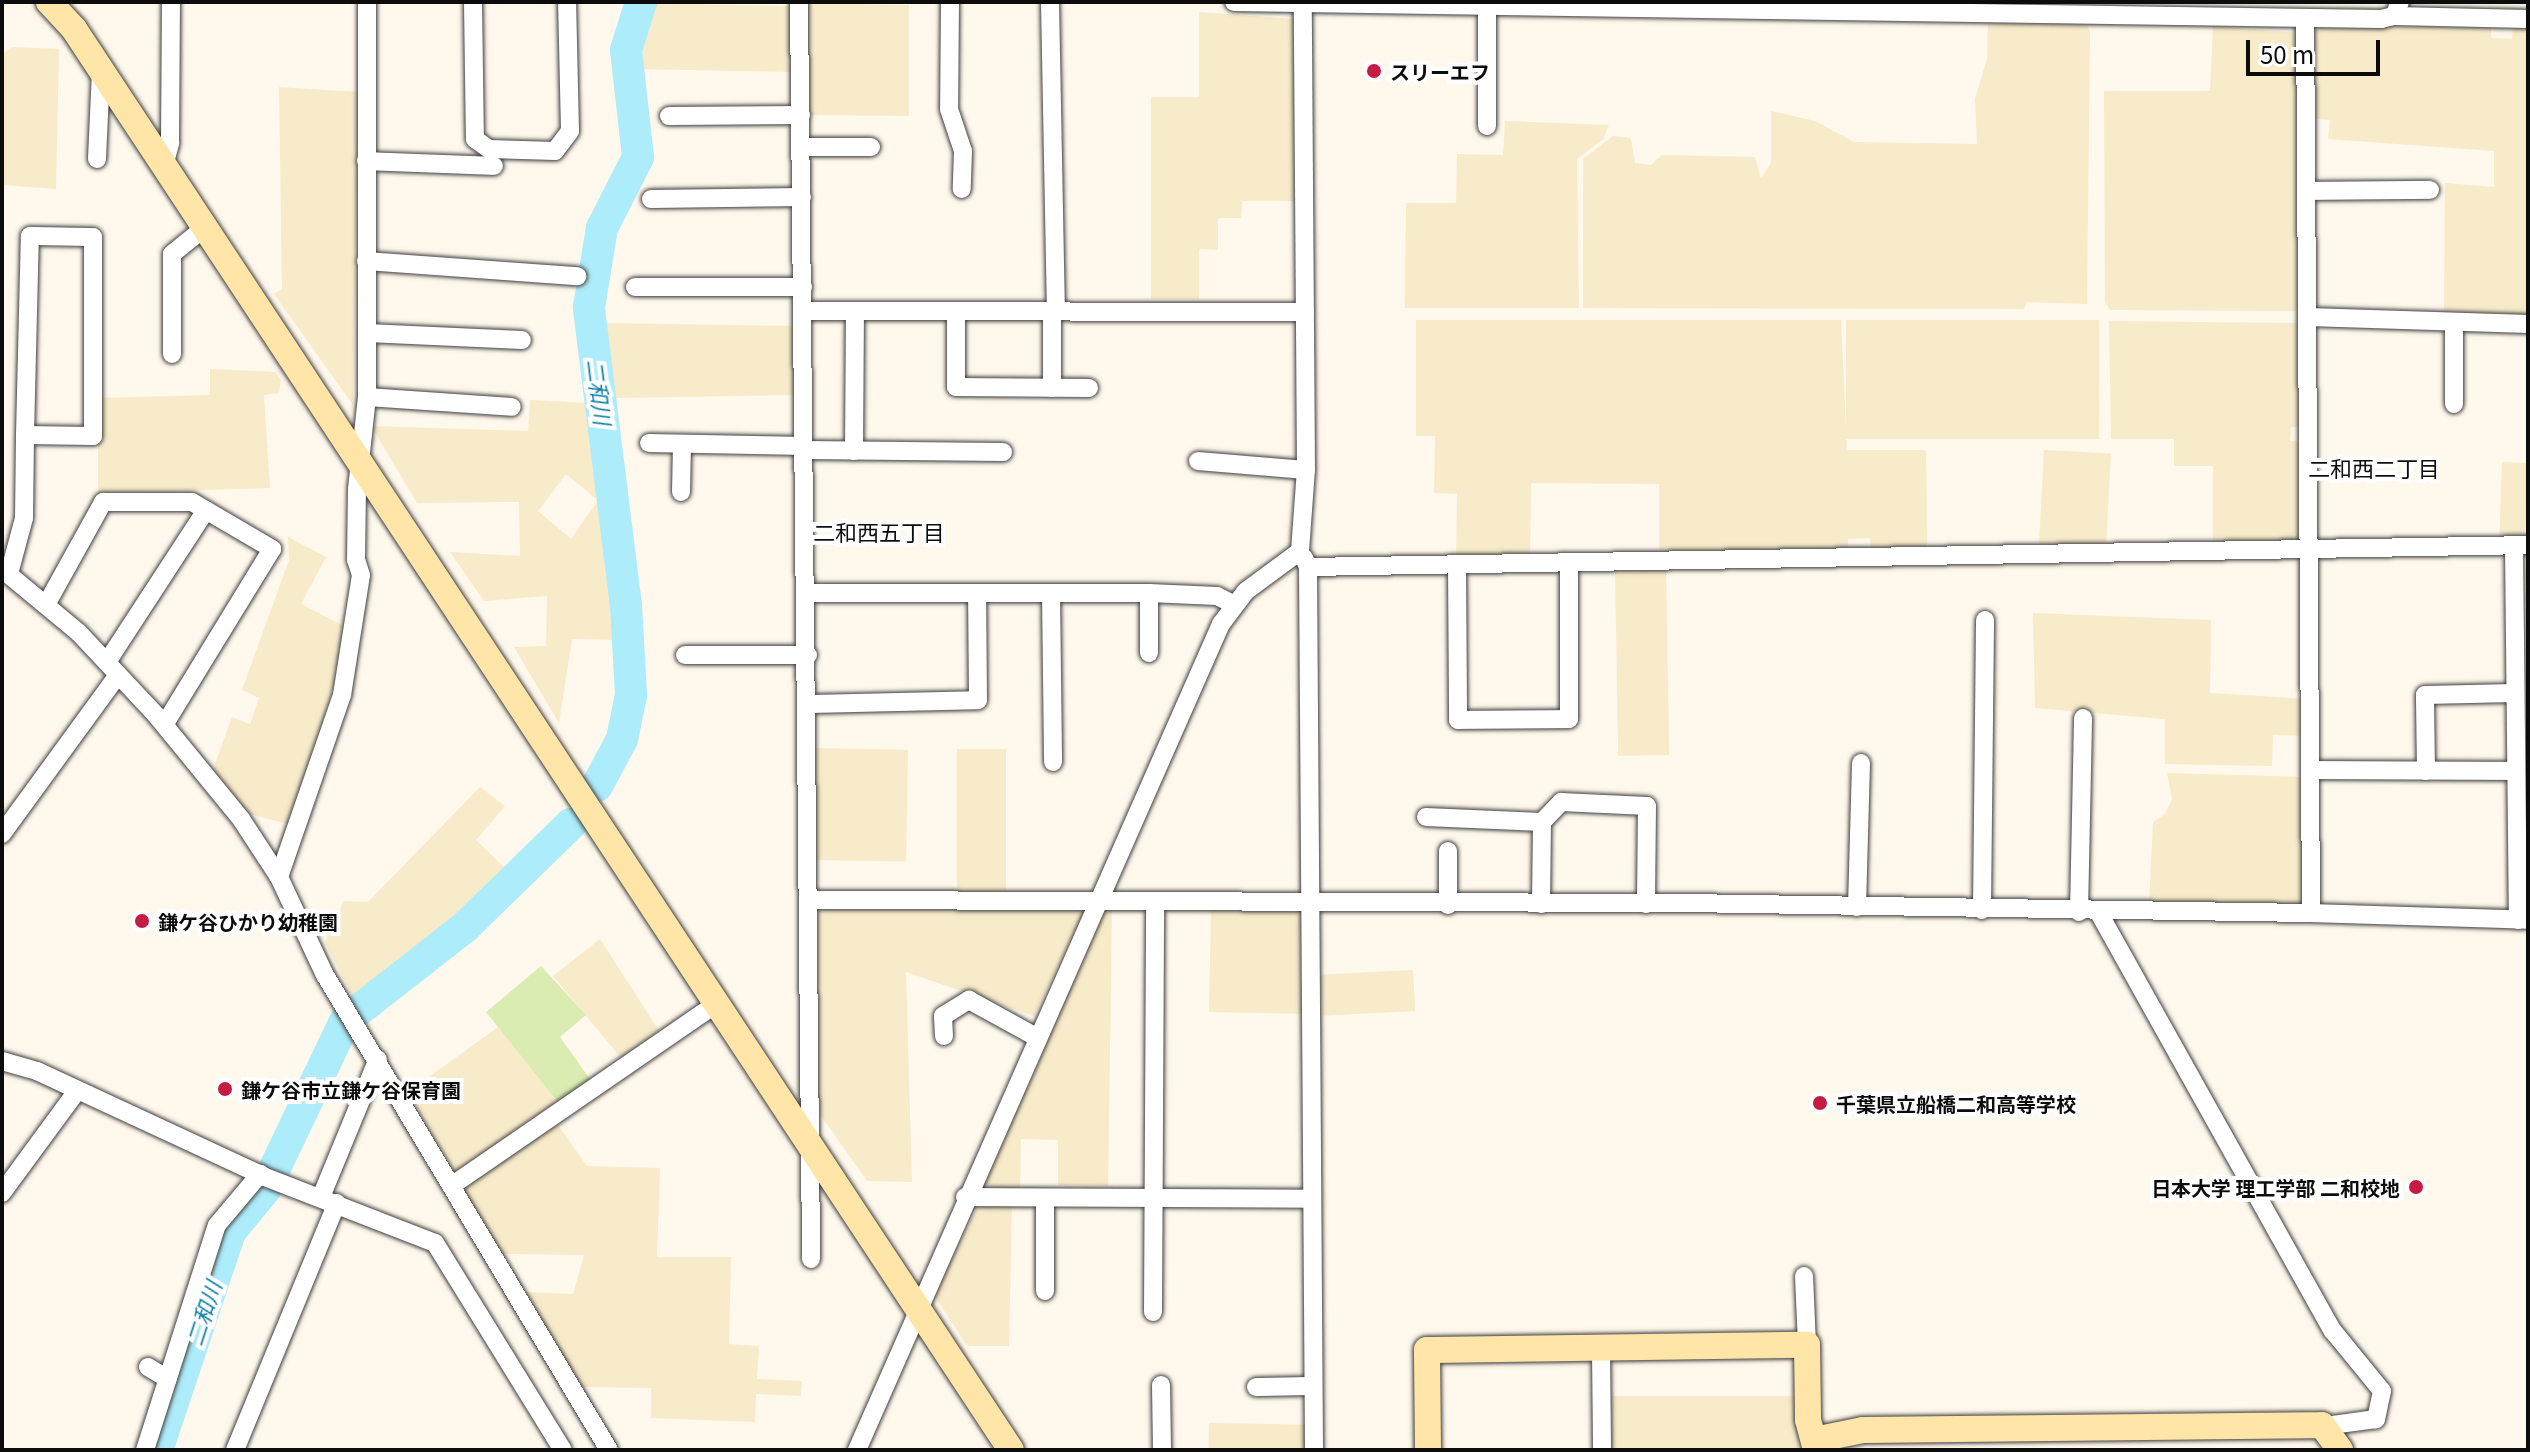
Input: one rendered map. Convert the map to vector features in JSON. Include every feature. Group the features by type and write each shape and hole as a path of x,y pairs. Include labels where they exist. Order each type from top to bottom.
{"street":[{"path":"49,2 101,70 1011,1450"},
{"path":"164,166 170,143 171,2"},
{"path":"279,877 352,653 361,575 356,560 360,463 367,397 367,2"},
{"path":"473,2 475,139 489,149 555,151 570,131 567,2"},
{"path":"799,2 811,900 811,1259"},
{"path":"950,2 949,109 963,151 962,189"},
{"path":"1050,2 1052,388"},
{"path":"1234,2 2252,10 2305,18 2397,9 2528,19"},
{"path":"1303,3 1304,559 1312,903 1314,1450"},
{"path":"1487,6 1487,126"},
{"path":"2305,18 2314,770 2311,913"},
{"path":"97,159 101,70"},
{"path":"669,116 801,115"},
{"path":"801,147 871,147"},
{"path":"366,161 494,166"},
{"path":"2308,191 2430,190"},
{"path":"651,199 802,197"},
{"path":"172,354 172,254 204,228"},
{"path":"25,435 93,436 93,237 30,236 25,435 24,518 5,571 112,668 164,725 241,819 279,877 351,1016 454,1184 609,1450"},
{"path":"366,261 577,276"},
{"path":"635,287 803,287"},
{"path":"803,311 1305,312"},
{"path":"854,451 855,311"},
{"path":"956,311 956,387 1089,388"},
{"path":"2309,317 2528,324"},
{"path":"2454,322 2454,404"},
{"path":"367,333 522,340"},
{"path":"367,397 512,407"},
{"path":"649,443 854,451 1003,452"},
{"path":"681,492 682,444"},
{"path":"1198,461 1306,470"},
{"path":"46,605 103,502 192,502 272,549 164,725"},
{"path":"2,834 112,668 206,510"},
{"path":"811,900 1097,901 1448,905 1646,904 2099,913 2311,913 2523,920 2515,693 2522,666 2521,546 2311,547 1569,563 1457,564 1304,559 1246,591 1221,624 1097,901 1036,1037 916,1308 857,1450"},
{"path":"1457,564 1458,720 1569,719 1569,563"},
{"path":"807,593 1149,593 1217,596 1235,605"},
{"path":"808,704 978,700 977,593"},
{"path":"1051,593 1053,762"},
{"path":"1149,593 1149,653"},
{"path":"1982,910 1985,620"},
{"path":"685,655 808,655"},
{"path":"2426,771 2425,695 2515,693"},
{"path":"2079,912 2083,718"},
{"path":"1857,907 1861,763"},
{"path":"2314,770 2516,771"},
{"path":"1541,904 1542,822 1561,802 1647,806 1646,904"},
{"path":"1426,817 1542,822"},
{"path":"1448,851 1448,905"},
{"path":"1153,1312 1155,902"},
{"path":"1804,1276 1815,1445 1863,1430 2325,1426 2376,1419 2382,1391 2333,1331 2099,913"},
{"path":"944,1036 943,1016 969,1000 1036,1037"},
{"path":"454,1184 716,1004"},
{"path":"235,1450 329,1200 378,1059"},
{"path":"2,1061 77,1091 267,1178 435,1243 563,1450"},
{"path":"2,1193 77,1091"},
{"path":"145,1450 217,1225 267,1178"},
{"path":"965,1197 1312,1199"},
{"path":"1045,1198 1045,1291"},
{"path":"1428,1450 1427,1350 1807,1345"},
{"path":"1601,1350 1602,1450"},
{"path":"148,1367 168,1379"},
{"path":"1161,1385 1162,1450"},
{"path":"1256,1387 1313,1386"},
{"path":"2325,1426 2340,1450"}],"shaded area":[{"path":"646,3 787,6 792,10 794,72 636,69 632,49"},
{"path":"811,3 909,5 909,116 809,115 807,9"},
{"path":"1199,12 1294,19 1294,201 1242,201 1241,218 1218,218 1218,250 1199,249 1199,299 1151,299 1151,97 1199,97"},
{"path":"1988,20 2087,24 2090,32 2087,304 2027,302 2024,309 1583,308 1583,159 1613,136 1631,138 1635,163 1651,165 1662,155 1755,157 1761,179 1771,163 1771,111 1815,121 1854,142 1977,144 1975,99 1987,59"},
{"path":"2513,25 2528,25 2528,318 2444,315 2445,183 2494,187 2494,151 2328,139 2330,120 2315,119 2315,32 2322,27 2491,26 2491,38 2512,39"},
{"path":"2213,26 2298,33 2302,307 2296,311 2110,310 2105,302 2104,91 2210,91"},
{"path":"13,47 59,49 56,189 2,185 2,54"},
{"path":"279,87 358,92 353,405 274,294 282,289"},
{"path":"1505,121 1609,125 1603,139 1577,159 1579,308 1405,308 1406,203 1456,203 1457,154 1503,155"},
{"path":"1416,320 1841,320 1847,450 1926,450 1927,548 1871,548 1870,538 1848,539 1848,548 1659,552 1659,484 1531,483 1530,557 1456,556 1457,494 1434,493 1435,436 1416,436"},
{"path":"1846,320 2099,320 2099,439 1846,439"},
{"path":"2109,321 2299,323 2304,427 2291,427 2290,441 2304,442 2306,540 2213,545 2213,466 2174,466 2174,439 2111,439"},
{"path":"601,323 795,326 795,395 615,398"},
{"path":"210,369 275,372 281,380 279,393 264,395 270,488 98,493 98,398 210,395"},
{"path":"530,400 588,403 611,494 595,498 566,474 538,511 571,539 596,503 610,500 615,640 572,639 559,723 514,647 546,646 547,596 484,601 450,552 520,556 519,502 417,503 371,426 528,431"},
{"path":"2044,450 2111,454 2106,547 2039,544"},
{"path":"2502,462 2528,463 2525,541 2499,540"},
{"path":"288,537 326,557 301,604 350,629 292,825 238,811 211,775 232,717 250,724 259,698 242,690 289,560"},
{"path":"1666,570 1669,755 1618,756 1615,571"},
{"path":"2033,613 2211,620 2210,693 2307,699 2308,736 2273,735 2272,766 2165,764 2165,719 2035,708"},
{"path":"814,748 908,750 906,862 812,860"},
{"path":"957,749 1006,749 1006,893 957,893"},
{"path":"2167,773 2308,777 2306,906 2149,905 2153,822 2165,814 2172,799"},
{"path":"480,787 505,806 476,840 511,874 455,927 356,1003 325,942 344,901 368,902"},
{"path":"1076,907 1082,916 1034,1016 906,972 912,1182 867,1181 817,1110 818,914 825,908"},
{"path":"1112,909 1108,1186 1058,1185 1058,1140 1021,1139 1020,1188 990,1187 981,1181 1104,910"},
{"path":"1211,910 1296,912 1304,920 1305,1014 1209,1012"},
{"path":"600,939 661,1034 622,1059 553,976"},
{"path":"1413,970 1415,1011 1322,1016 1320,975"},
{"path":"498,1027 560,1105 456,1173 408,1092"},
{"path":"555,1121 587,1166 660,1168 657,1257 731,1257 729,1344 759,1346 757,1379 802,1381 801,1396 756,1394 755,1422 651,1418 651,1388 580,1387 525,1292 573,1294 584,1255 500,1254 464,1191 466,1181"},
{"path":"980,1202 1012,1204 1009,1346 967,1346 934,1295"},
{"path":"1611,1396 1798,1396 1798,1450 1611,1450"},
{"path":"1209,1423 1307,1425 1307,1450 1209,1450"}],"green space":[{"path":"541,966 586,1015 560,1037 592,1082 560,1105 486,1012"}],"waterway":[{"name":"二和川","path":"597,786 622,739 631,695 626,606 589,307 602,228 638,157 626,50 641,2"},
{"name":"二和川","path":"355,1013 465,927 571,824"},
{"name":"二和川","path":"274,1170 345,1021"},
{"name":"二和川","path":"157,1450 230,1232 267,1187"}],"place":[{"name":"スリーエフ","path":"1374,71"},
{"name":"鎌ケ谷ひかり幼稚園","path":"142,921"},
{"name":"鎌ケ谷市立鎌ケ谷保育園","path":"225,1089"},
{"name":"千葉県立船橋二和高等学校","path":"1820,1103"},
{"name":"日本大学 理工学部 二和校地","path":"2416,1187"}],"district":[{"name":"二和西二丁目","path":"2374,468"},
{"name":"二和西五丁目","path":"879,532"}]}
